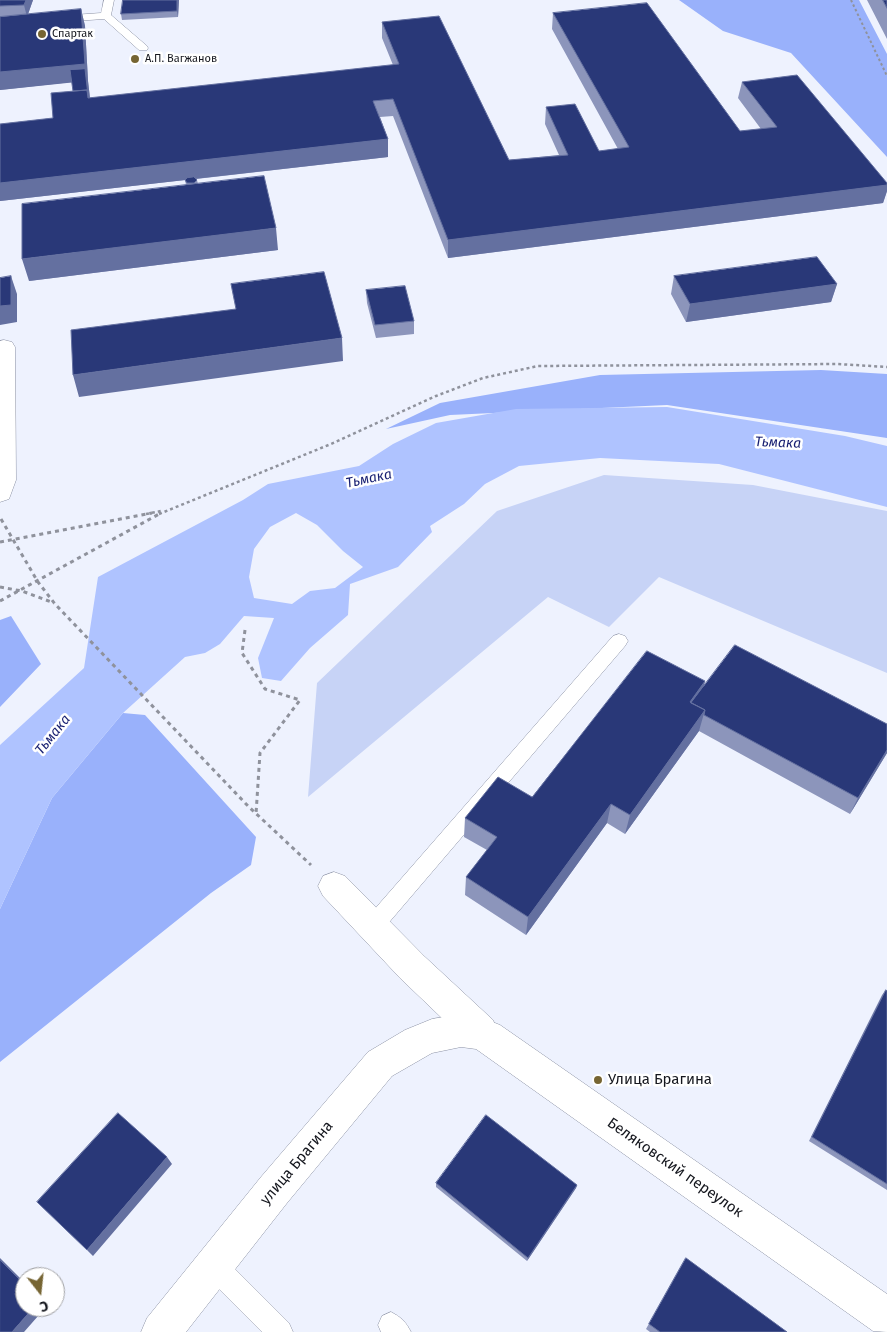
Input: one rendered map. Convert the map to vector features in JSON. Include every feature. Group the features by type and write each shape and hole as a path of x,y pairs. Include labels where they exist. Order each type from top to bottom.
{"street":[{"path":"0,493 4,480 4,348"},
{"name":"Беляковский переулок","path":"334,886 470,1032 887,1317"},
{"name":"улица Брагина","path":"161,1332 274,1190 380,1064 396,1052 413,1043 440,1034 470,1032"}],"lane":[{"path":"106,16 109,0"},
{"path":"49,20 106,16 143,48"},
{"path":"373,926 619,641"},
{"path":"214,1266 280,1332"}],"path":[{"path":"851,0 887,76"},
{"path":"0,601 22,591 166,510 331,444 436,396 475,381 538,366 838,364 887,367"},
{"path":"0,542 166,510"},
{"path":"0,517 38,582 55,604 256,815 334,886"},
{"path":"0,587 22,591 55,604"},
{"path":"245,630 242,653 265,689 300,700 260,753 256,815"}],"shaded area":[{"path":"679,0 859,0 887,54 887,157 791,53 723,31"},
{"path":"821,370 887,374 887,438 667,405 450,415 386,429 440,403 600,375"},
{"path":"604,475 753,485 887,511 887,673 659,577 609,627 548,597 308,797 317,683 497,511"},
{"path":"11,616 41,664 0,707 0,620"},
{"path":"123,713 145,715 256,837 251,865 211,893 0,1062 0,909 52,798"}],"water":[{"name":"Тьмака","path":"667,407 845,436 887,446 887,507 719,464 600,458 519,466 485,484 464,504 430,526 432,532 398,567 350,584 348,615 310,648 281,681 262,678 258,658 274,618 244,616 220,644 205,653 185,657 123,713 52,798 0,909 0,745 84,668 98,577 243,500 268,484 359,466 393,444 436,423 516,409","holes":["296,513 317,525 343,551 363,567 335,588 310,591 292,604 254,598 249,577 254,549 270,527"]}],"building":[{"path":"0,0 26,0 24,5 0,6"},
{"path":"123,0 177,0 177,11 121,14"},
{"path":"883,0 887,0 887,8"},
{"path":"647,3 740,131 777,127 742,82 797,75 887,185 448,240 393,99 373,101 388,139 0,183 0,124 53,118 51,93 87,90 88,98 399,64 382,22 439,16 509,160 568,155 546,107 575,104 599,151 629,147 553,13"},
{"path":"81,9 85,64 0,72 0,17"},
{"path":"85,69 88,95 87,90 73,91 70,70"},
{"path":"264,176 276,228 22,259 22,204"},
{"path":"194,177 197,180 194,183 187,183 185,180 187,178"},
{"path":"817,257 837,284 690,304 674,276"},
{"path":"324,272 342,338 73,375 71,330 236,309 231,284"},
{"path":"11,276 11,305 0,306 0,278"},
{"path":"405,286 414,321 375,325 366,290"},
{"path":"735,645 887,724 887,750 858,798 704,715 705,710 691,703"},
{"path":"647,651 705,681 690,702 705,710 630,815 611,804 528,917 466,877 497,837 465,818 498,777 532,797"},
{"path":"887,991 887,1184 812,1137"},
{"path":"118,1113 167,1157 87,1250 37,1202"},
{"path":"486,1115 577,1185 528,1258 436,1183"},
{"path":"686,1258 787,1332 660,1332 649,1324"},
{"path":"0,1260 15,1275 15,1317 25,1317 12,1332 0,1332"}],"place":[{"name":"Спартак","path":"42,34"},
{"name":"А.П. Вагжанов","path":"135,59"},
{"name":"Улица Брагина","path":"598,1080"}]}
